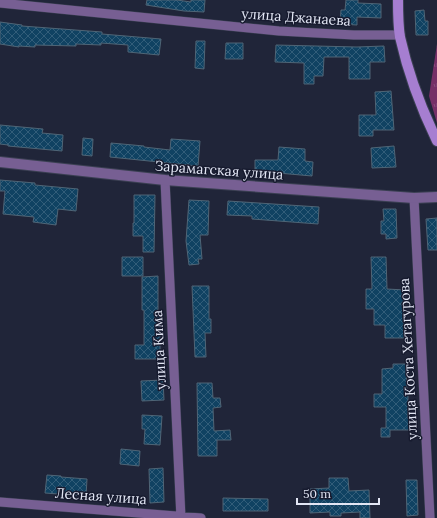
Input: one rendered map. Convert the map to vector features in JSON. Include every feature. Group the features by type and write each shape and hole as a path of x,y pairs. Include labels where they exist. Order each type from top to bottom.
{"main road":[{"path":"398,0 400,36 412,81 437,141"}],"street":[{"name":"улица Джанаева","path":"0,3 279,32 400,36"},
{"name":"Зарамагская улица","path":"0,162 165,180 414,198 437,197"},
{"name":"улица Кима","path":"165,180 181,517"},
{"name":"улица Коста Хетагурова","path":"414,198 430,518"},
{"name":"Лесная улица","path":"0,502 201,518"}],"green space":[{"path":"437,44 437,123 429,96"}],"building":[{"path":"147,0 177,0 191,2 191,0 205,0 204,12 184,11 146,5"},
{"path":"346,0 358,0 358,3 381,4 381,18 357,17 357,25 340,24 341,10 345,10"},
{"path":"424,10 425,21 428,21 428,35 416,35 415,11"},
{"path":"0,22 22,26 102,32 102,34 161,39 159,55 128,52 128,45 101,43 101,45 76,44 76,46 35,45 35,47 19,47 0,44"},
{"path":"196,41 205,41 204,69 195,68"},
{"path":"226,43 243,43 243,59 225,59"},
{"path":"276,45 357,47 384,46 385,62 370,62 370,79 349,79 349,57 324,57 323,76 314,76 314,84 304,84 304,63 275,62"},
{"path":"391,91 394,130 373,130 373,136 359,136 359,115 376,115 375,92"},
{"path":"0,125 43,129 42,133 63,135 62,151 0,144"},
{"path":"83,138 93,139 92,156 82,155"},
{"path":"171,139 200,141 198,166 110,157 111,143 170,150"},
{"path":"394,146 396,167 372,168 371,148"},
{"path":"279,147 305,149 305,161 313,162 312,176 278,173 255,173 255,160 278,160"},
{"path":"0,180 78,189 76,211 58,209 56,225 33,222 34,217 3,214 5,191 0,191"},
{"path":"134,195 155,195 154,252 143,252 143,236 133,236"},
{"path":"189,200 209,201 208,235 200,235 202,259 198,259 199,264 189,265 186,241"},
{"path":"228,201 319,207 318,224 252,219 252,216 227,215"},
{"path":"383,209 396,209 397,238 386,239 386,234 381,234 381,221 384,221"},
{"path":"437,218 437,250 428,250 426,219"},
{"path":"122,257 143,257 143,276 122,276"},
{"path":"371,257 386,257 387,289 405,290 404,338 385,338 385,325 374,325 374,309 366,309 366,289 372,289"},
{"path":"158,276 160,359 135,359 135,345 144,345 142,277"},
{"path":"192,286 209,286 209,319 211,319 211,333 205,333 206,357 195,357"},
{"path":"393,364 406,364 409,430 390,430 390,437 381,437 381,428 386,428 386,407 374,407 374,394 382,394 382,369 393,368"},
{"path":"163,380 164,400 142,401 141,381"},
{"path":"197,383 212,383 213,398 220,398 221,407 213,408 214,431 230,430 231,440 217,440 217,456 198,456"},
{"path":"142,415 162,416 160,445 144,444 145,429 142,429"},
{"path":"121,449 140,451 139,466 120,464"},
{"path":"163,468 164,502 150,503 149,469"},
{"path":"47,475 87,479 86,496 45,493"},
{"path":"329,478 348,478 349,491 369,490 370,518 360,518 360,512 341,513 341,516 330,516 330,512 310,513 310,489 329,488"},
{"path":"406,480 417,480 418,515 407,516"},
{"path":"223,498 268,499 268,511 223,511"}]}
